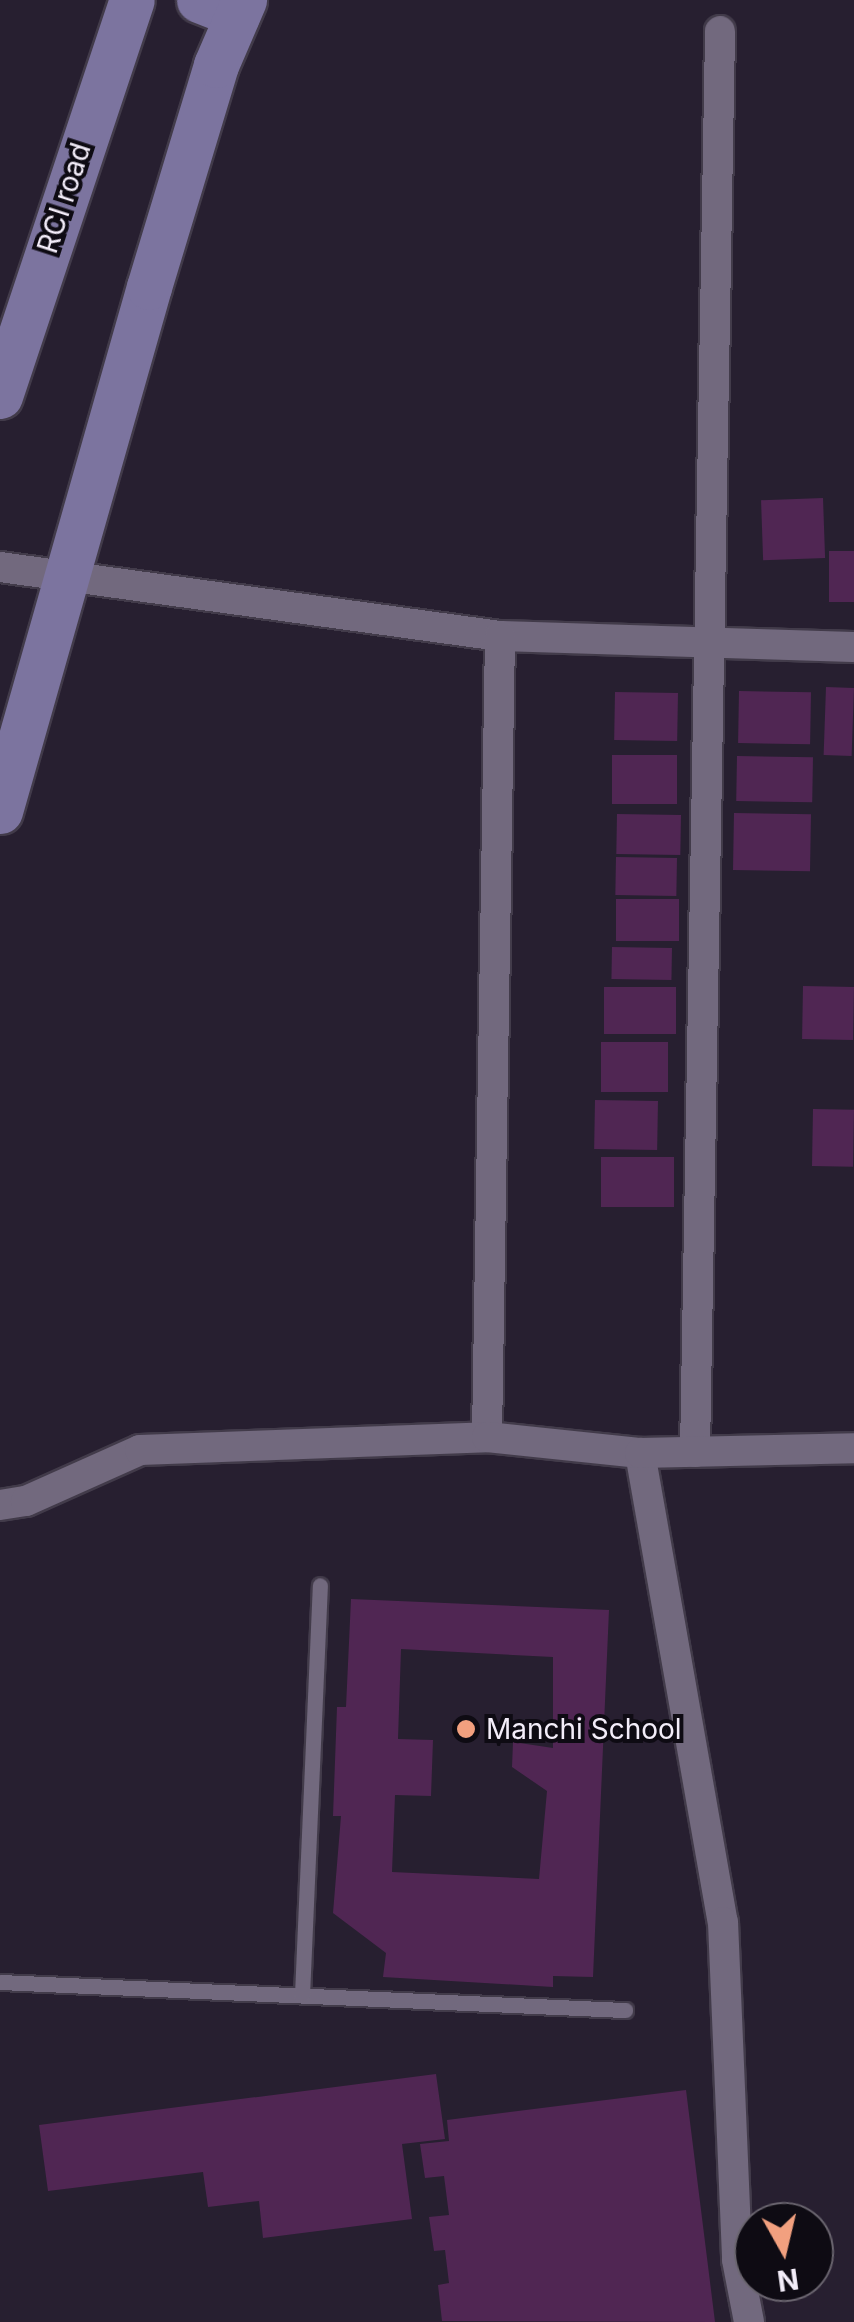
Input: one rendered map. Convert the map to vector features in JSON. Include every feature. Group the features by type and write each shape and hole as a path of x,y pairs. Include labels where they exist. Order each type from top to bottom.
{"main road":[{"name":"RCI road","path":"0,396 132,0"},
{"path":"0,811 64,576 210,83 227,5"}],"street":[{"path":"695,1452 705,642 720,31"},
{"path":"0,567 500,636 854,647"},
{"path":"487,1437 500,636"},
{"path":"0,1505 26,1501 140,1450 487,1437 640,1453 854,1448"},
{"path":"640,1453 724,1922 736,2260 748,2322"}],"lane":[{"path":"302,1996 320,1585"},
{"path":"0,1982 625,2010"}],"building":[{"path":"823,498 825,558 763,560 761,500"},
{"path":"829,551 854,551 854,602 829,602"},
{"path":"826,687 854,688 852,756 824,755"},
{"path":"739,691 811,692 810,744 738,743"},
{"path":"615,692 678,693 677,741 614,740"},
{"path":"612,755 677,755 677,804 612,804"},
{"path":"737,756 813,757 812,802 736,801"},
{"path":"734,813 811,814 810,871 733,870"},
{"path":"617,814 681,815 680,855 616,854"},
{"path":"616,857 677,858 676,896 615,895"},
{"path":"616,899 679,899 679,941 616,941"},
{"path":"612,947 672,948 671,980 611,979"},
{"path":"803,986 854,987 853,1040 802,1039"},
{"path":"604,987 676,987 676,1034 604,1034"},
{"path":"601,1042 668,1042 668,1092 601,1092"},
{"path":"595,1100 658,1101 657,1150 594,1149"},
{"path":"813,1109 854,1110 853,1167 812,1166"},
{"path":"601,1157 674,1157 674,1207 601,1207"},
{"path":"351,1599 609,1610 593,1977 553,1976 553,1987 383,1977 386,1953 333,1913 341,1816 333,1816 337,1707 346,1707","holes":["401,1649 553,1657 553,1748 513,1742 512,1767 547,1791 539,1879 392,1872 395,1795 431,1796 433,1740 398,1739"]},
{"path":"436,2074 445,2139 402,2144 412,2219 263,2238 259,2201 208,2207 203,2172 48,2191 39,2125"},
{"path":"686,2090 715,2322 442,2321 438,2285 449,2283 445,2250 434,2251 429,2217 449,2215 444,2176 425,2178 420,2144 449,2141 447,2120"}],"place":[{"name":"Manchi School","path":"466,1729"}]}
